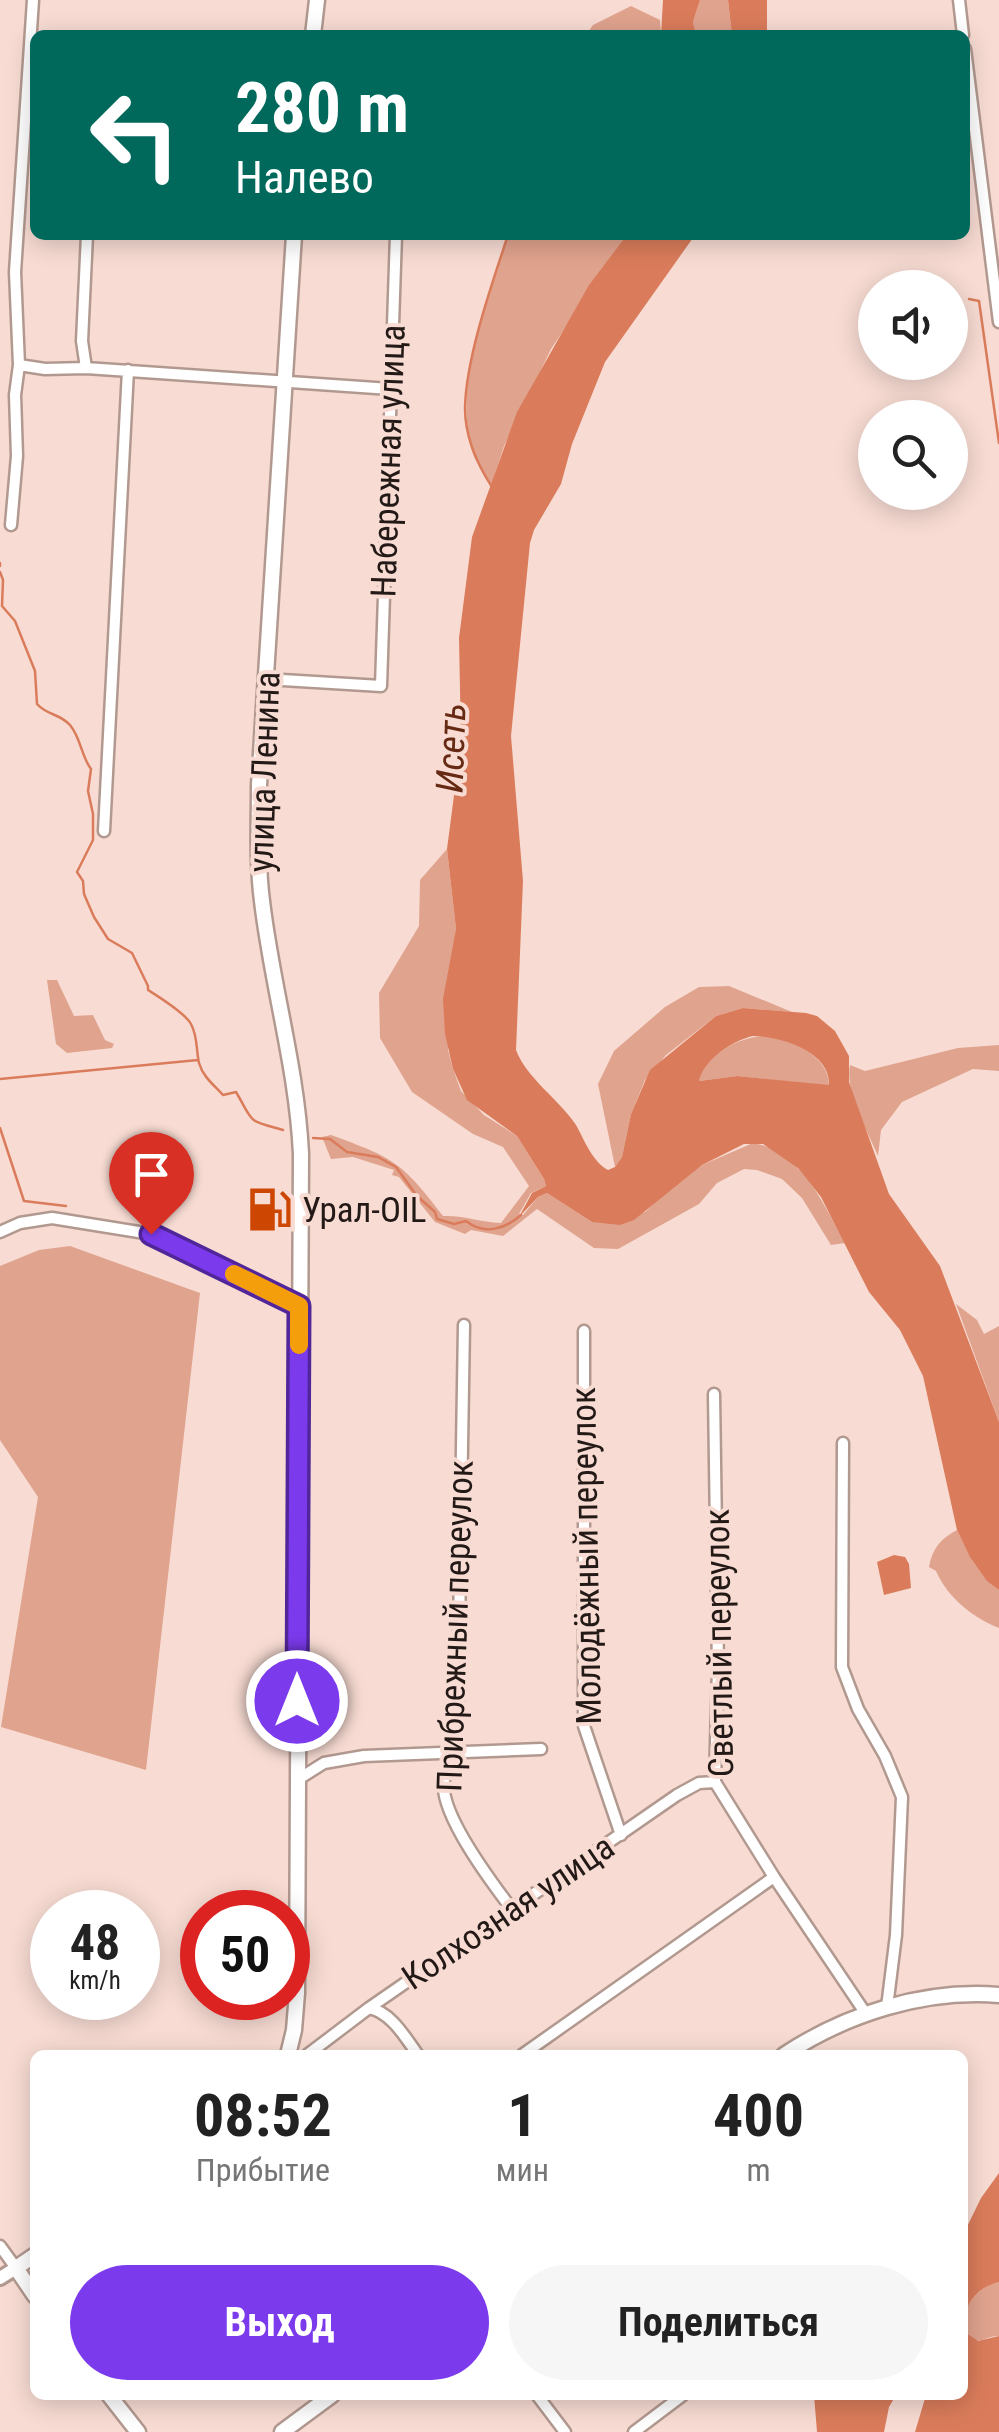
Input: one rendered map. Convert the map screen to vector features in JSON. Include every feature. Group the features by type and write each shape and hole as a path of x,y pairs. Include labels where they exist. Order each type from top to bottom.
{"main road":[{"path":"314,30 318,0"},
{"name":"улица Ленина","path":"289,2050 297,1994 300,1129 258,861 294,240"},
{"path":"791,2050 806,2040 886,2007 960,1995 999,1995"},
{"path":"30,2258 16,2268 30,2289"},
{"path":"114,2400 138,2432"},
{"path":"282,2432 325,2400"}],"street":[{"path":"31,30 33,0"},
{"path":"959,0 962,30"},
{"path":"10,524 18,456 15,272 30,45"},
{"path":"970,88 999,322"},
{"path":"86,368 82,341 87,240"},
{"name":"Набережная улица","path":"266,679 380,686 396,240"},
{"path":"19,364 46,369 128,370 390,389"},
{"path":"104,831 128,370"},
{"path":"0,1232 20,1223 52,1218 151,1234 299,1306"},
{"name":"Прибрежный переулок","path":"464,1325 457,1751 443,1782 448,1806 473,1855 512,1908"},
{"name":"Молодёжный переулок","path":"584,1331 584,1726 621,1835"},
{"name":"Светлый переулок","path":"714,1394 718,1668 715,1782 866,2014"},
{"path":"843,1443 842,1667 902,1798 896,1935 886,2007"},
{"path":"296,1780 324,1763 364,1756 542,1749"},
{"name":"Колхозная улица","path":"313,2050 677,1794 699,1783 715,1782"},
{"path":"529,2050 774,1877"},
{"path":"368,2008 380,2010 414,2050"},
{"path":"0,2246 16,2268 0,2278"},
{"path":"541,2400 564,2432"},
{"path":"634,2432 676,2400"}],"shaded area":[{"path":"663,0 700,0 693,22 695,30 661,30"},
{"path":"700,0 728,0 731,30 695,30 693,22"},
{"path":"728,0 767,0 767,30 731,30"},
{"path":"631,6 660,20 661,30 590,30"},
{"path":"506,240 624,240 551,349 504,446 491,486 472,451 467,426 470,370"},
{"path":"623,240 691,240 605,362 572,444 561,484 530,543 511,736 523,881 516,1050 528,1070 576,1125 593,1156 608,1170 622,1157 631,1114 650,1070 716,1016 743,1008 806,1013 817,1016 835,1031 849,1056 849,1082 889,1194 940,1266 999,1422 999,1590 987,1581 970,1557 957,1530 923,1376 900,1330 869,1292 821,1197 798,1168 763,1144 744,1144 702,1165 634,1220 620,1225 592,1222 547,1193 519,1217 532,1193 546,1186 544,1179 517,1136 467,1100 453,1069 443,999 456,929 447,849 461,742 459,638 472,537 517,412 589,285","holes":["753,1036 789,1043 822,1063 829,1085 737,1076 699,1081 713,1058 736,1042"]},
{"path":"447,849 456,929 448,1050 461,1091 484,1115 517,1136 544,1179 546,1186 531,1193 519,1214 523,1215 538,1197 547,1193 592,1222 645,1212 673,1185 702,1165 753,1143 770,1148 798,1168 820,1197 845,1243 831,1245 802,1198 782,1179 757,1170 744,1169 717,1183 699,1204 618,1249 594,1248 537,1209 503,1236 471,1230 465,1234 435,1222 399,1177 392,1175 394,1170 353,1157 331,1159 322,1137 331,1135 383,1156 417,1184 443,1216 501,1223 529,1186 503,1147 473,1134 412,1092 380,1038 379,993 419,926 420,880"},
{"path":"47,980 57,980 74,1016 93,1015 105,1040 114,1044 112,1048 67,1053 56,1044"},
{"path":"729,986 792,1012 743,1008 716,1016 666,1055 645,1080 631,1114 622,1157 615,1167 598,1084 614,1051 665,1007 699,987"},
{"path":"763,1036 806,1050 823,1065 829,1086 737,1076 699,1081 715,1056 743,1040"},
{"path":"999,1045 999,1071 973,1069 902,1102 881,1130 878,1156 854,1099 850,1065 865,1071 958,1048"},
{"path":"70,1246 200,1293 146,1770 1,1727 38,1497 0,1440 0,1266 39,1250"},
{"path":"956,1304 977,1320 984,1334 999,1326 999,1422"},
{"path":"957,1530 975,1563 999,1590 999,1628 962,1605 929,1567 938,1545"},
{"path":"894,1555 905,1557 909,1564 911,1588 884,1595 877,1562"},
{"path":"999,2173 999,2282 975,2296 968,2307 968,2225"},
{"path":"999,2282 999,2336 973,2340 968,2337 968,2306 983,2289"},
{"path":"968,2334 978,2341 999,2336 999,2432 915,2432 925,2400 968,2400"},
{"path":"814,2400 893,2400 884,2432 817,2432"}],"waterway":[{"path":"492,487 467,429 466,388 506,240"},
{"path":"969,299 979,301 999,443"},
{"path":"0,572 2,606 15,621 35,671 37,704 70,725 91,769 88,791 93,840 77,872 94,917 108,939 132,953 148,990 191,1024 199,1063 209,1080 223,1095 236,1092 252,1119 283,1130"},
{"path":"0,1079 198,1060"},
{"path":"0,1128 24,1201 66,1206"},
{"path":"313,1138 330,1139 347,1152 378,1157 396,1167 437,1219 454,1224 466,1221 494,1229 521,1215"}],"slow traffic":[{"path":"234,1274 299,1306 299,1345"}],"place":[{"name":"Урал-OIL","path":"269,1210"}],"route":[{"path":"151,1234 299,1306 297,1701"}],"water label":[{"name":"Исеть","path":"451,748"}]}
